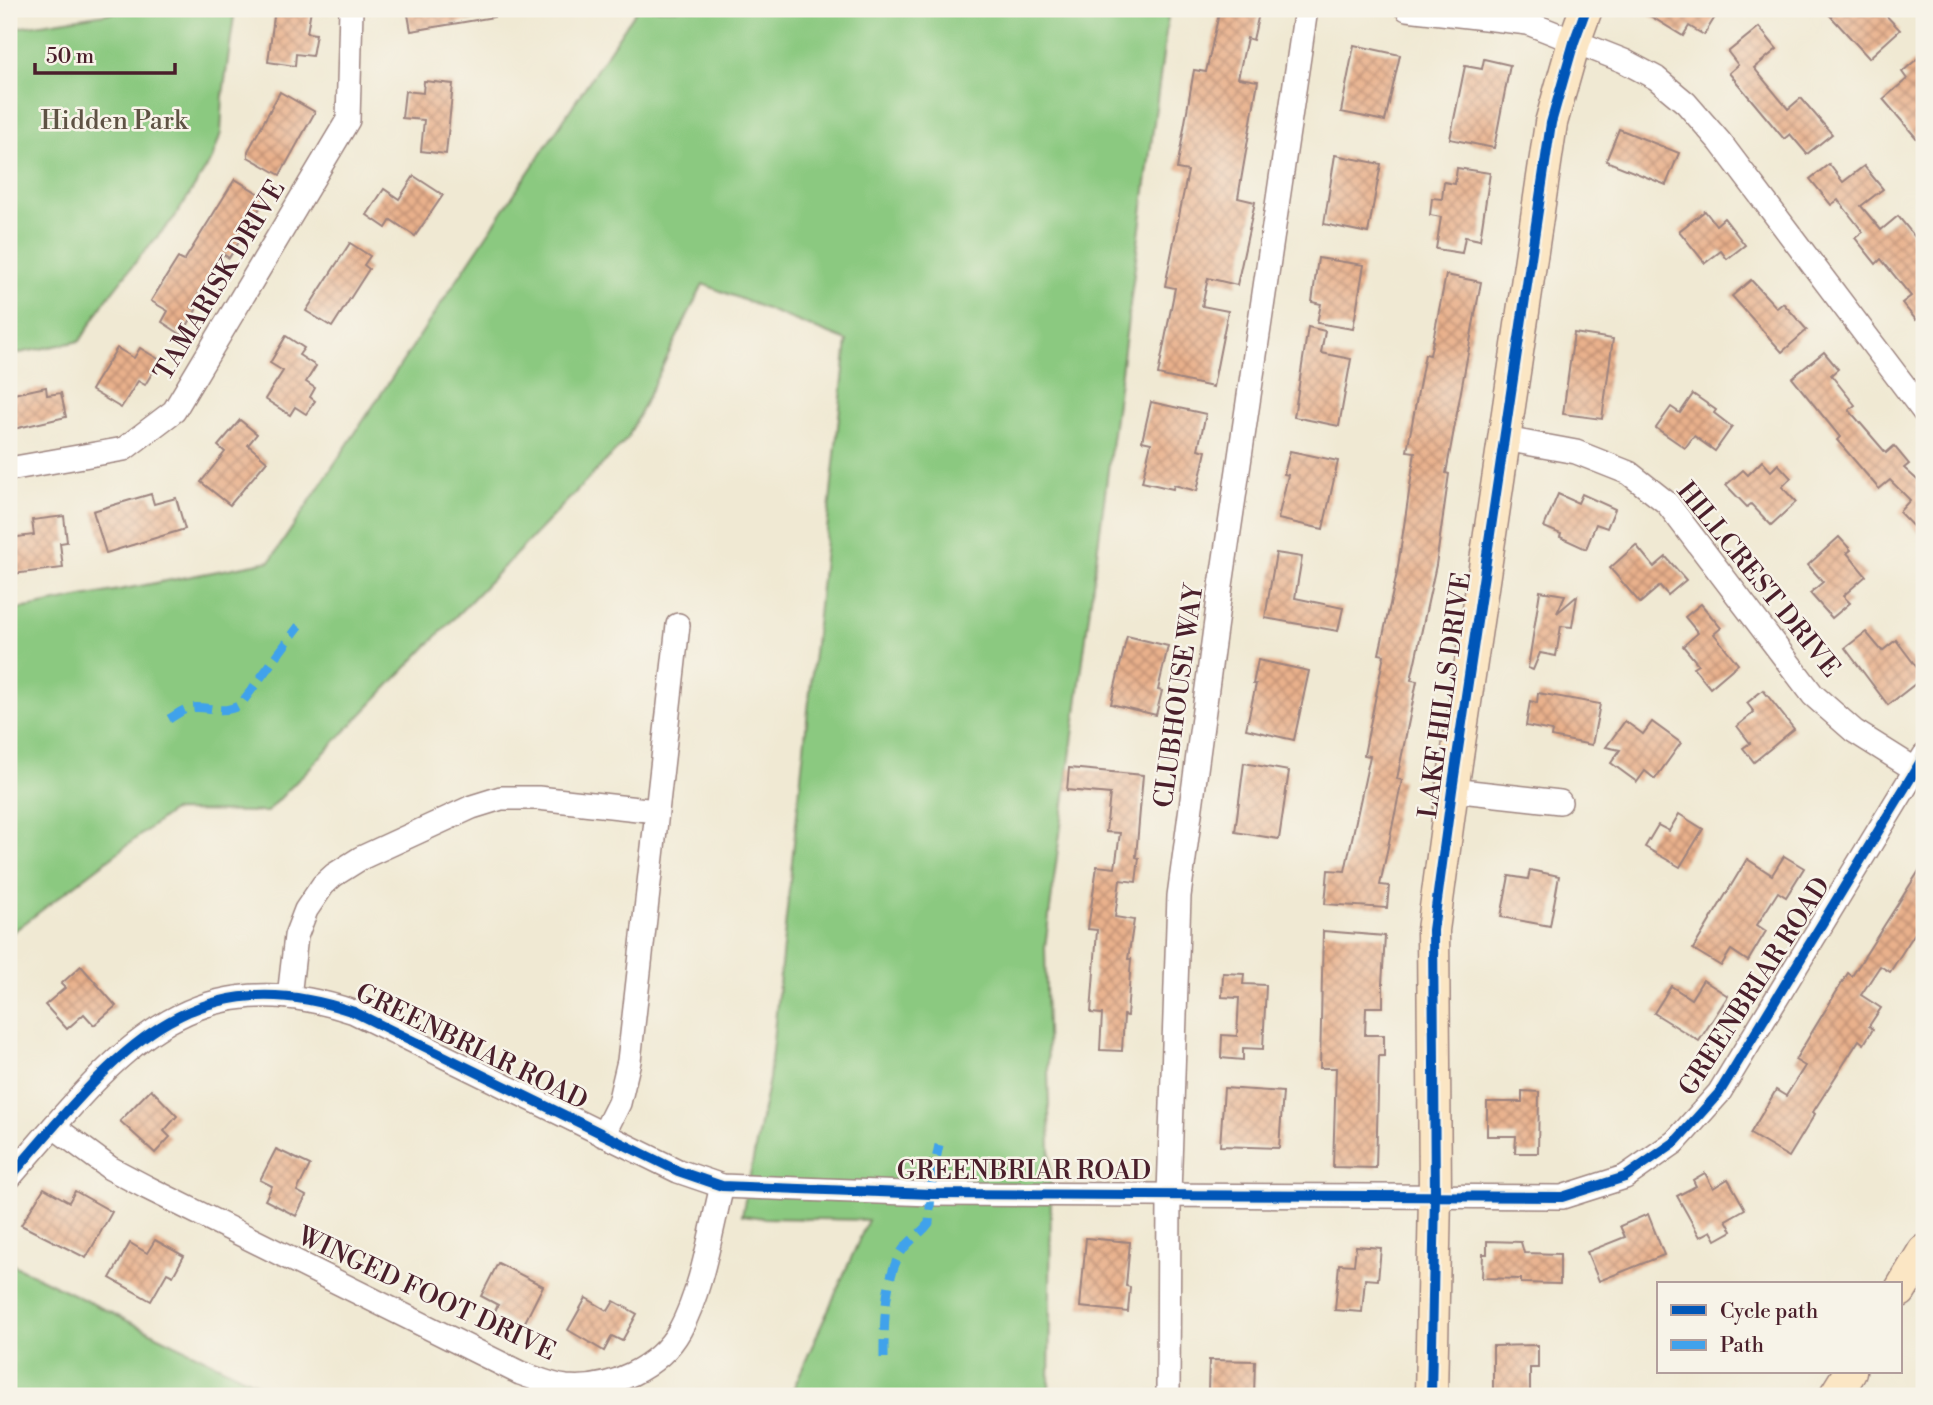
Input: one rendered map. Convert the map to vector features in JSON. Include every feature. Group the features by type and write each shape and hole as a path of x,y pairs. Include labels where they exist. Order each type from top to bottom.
{"street":[{"name":"TAMARISK DRIVE","path":"9,469 124,449 174,411 348,120 351,9"},
{"name":"CLUBHOUSE WAY","path":"1168,1396 1169,1194 1179,896 1219,599 1306,9"},
{"path":"1407,9 1528,23 1634,66 1656,78 1686,103 1720,142 1924,412"},
{"name":"LAKE HILLS DRIVE","path":"1431,1396 1435,1195 1433,930 1551,123 1586,9"},
{"name":"HILLCREST DRIVE","path":"1505,439 1576,452 1629,473 1667,503 1813,695 1854,732 1920,763"},
{"path":"603,1135 619,1103 629,1061 678,625"},
{"name":"GREENBRIAR ROAD","path":"9,1178 107,1069 153,1030 180,1016 226,1000 264,995 333,1005 375,1021 678,1171 722,1186 931,1194 1562,1197 1625,1177 1675,1142 1719,1093 1920,763"},
{"path":"1452,790 1560,802"},
{"path":"289,997 296,936 306,910 319,890 334,875 361,858 472,807 501,798 538,798 656,811"},
{"name":"WINGED FOOT DRIVE","path":"54,1127 110,1168 146,1187 520,1373 564,1387 609,1383 631,1374 650,1363 679,1332 695,1290 722,1186"},
{"path":"1902,1288 1924,1251"},
{"path":"1835,1396 1849,1374"}],"green space":[{"name":"Hidden Park","path":"137,9 235,9 223,95 221,133 212,159 175,217 105,301 80,341 9,355 9,29"},
{"path":"637,9 1169,9 1045,947 1051,1193 1049,1396 790,1396 868,1220 764,1218 742,1215 769,1079 847,341 703,284 627,439 267,812 172,811 9,935 9,611 270,561"},
{"path":"9,1263 282,1396 9,1396"}],"building":[{"path":"275,9 311,9 307,33 316,34 312,56 296,54 295,66 268,62"},
{"path":"407,9 493,9 494,17 411,31"},
{"path":"1220,9 1260,9 1253,40 1247,38 1238,78 1258,81 1238,198 1255,202 1237,285 1208,278 1202,306 1228,311 1213,387 1158,375 1175,288 1165,286 1188,171 1177,169 1194,70 1206,72"},
{"path":"1639,9 1720,9 1704,35 1689,26 1683,36"},
{"path":"1824,9 1880,9 1900,30 1869,58"},
{"path":"1759,27 1777,49 1754,68 1788,109 1801,98 1832,134 1807,154 1790,134 1784,139 1729,73 1738,65 1728,52"},
{"path":"1354,45 1400,55 1385,121 1341,112"},
{"path":"1924,53 1924,147 1883,99 1907,79 1902,72"},
{"path":"1484,59 1510,65 1494,148 1450,139 1465,66 1482,69"},
{"path":"424,81 453,84 446,154 421,151 424,120 402,118 405,91 423,93"},
{"path":"280,92 315,112 280,175 248,157 248,151"},
{"path":"1619,129 1679,153 1666,185 1606,161"},
{"path":"1335,155 1381,164 1368,233 1324,224"},
{"path":"1829,164 1843,182 1864,166 1883,189 1861,206 1881,230 1898,216 1924,248 1924,313 1916,320 1902,303 1911,296 1881,259 1876,264 1855,238 1863,232 1838,200 1831,205 1810,179"},
{"path":"1457,168 1490,173 1480,240 1465,237 1462,253 1436,249 1441,217 1430,215 1432,198 1442,199 1444,182 1455,184"},
{"path":"414,176 443,195 415,236 391,220 386,228 367,215 384,189 399,199"},
{"path":"235,179 266,198 229,258 223,254 191,307 196,310 182,335 162,322 168,311 151,301 178,258 184,261"},
{"path":"1705,211 1716,225 1724,218 1745,245 1727,259 1721,251 1705,263 1679,231"},
{"path":"350,243 370,256 364,265 369,269 332,327 306,311"},
{"path":"1318,258 1364,265 1353,329 1317,323 1321,304 1312,302"},
{"path":"1446,275 1481,282 1446,473 1449,474 1436,565 1411,680 1417,681 1397,779 1402,780 1380,885 1389,886 1387,908 1325,904 1328,870 1345,871 1370,756 1364,755 1384,655 1379,654 1397,573 1415,452 1407,451 1425,354 1430,355"},
{"path":"1751,280 1777,308 1783,303 1807,330 1782,352 1732,296"},
{"path":"1308,327 1325,331 1321,353 1351,359 1339,426 1294,417"},
{"path":"1574,333 1613,339 1602,419 1563,414"},
{"path":"286,336 304,348 299,355 316,366 306,382 315,388 310,397 315,401 306,414 295,407 290,415 265,399 283,371 270,363"},
{"path":"117,348 134,358 140,348 160,360 145,385 138,381 121,408 91,390"},
{"path":"1824,352 1838,369 1831,375 1855,405 1849,410 1886,453 1894,446 1909,464 1904,468 1924,486 1924,538 1899,512 1910,500 1890,480 1879,489 1837,440 1840,437 1792,378"},
{"path":"46,387 47,395 61,393 66,417 9,430 9,395"},
{"path":"1693,394 1716,410 1714,413 1732,427 1715,451 1694,436 1685,448 1656,428 1671,407 1680,413"},
{"path":"1151,402 1206,414 1198,449 1206,451 1197,491 1174,485 1173,489 1142,482 1151,443 1142,441"},
{"path":"240,420 257,434 248,445 267,461 230,505 201,482 225,452 218,446"},
{"path":"1290,451 1338,461 1323,529 1278,519 1288,475 1284,474"},
{"path":"1762,461 1771,471 1778,464 1791,478 1782,487 1796,502 1771,525 1751,504 1747,507 1726,485 1743,470 1748,475"},
{"path":"151,494 154,504 176,498 185,529 106,553 93,511"},
{"path":"1558,494 1578,503 1582,494 1615,509 1607,528 1596,524 1586,549 1544,527"},
{"path":"64,516 67,542 60,543 63,568 13,574 9,538 34,535 32,520"},
{"path":"1839,537 1851,550 1847,553 1866,576 1843,596 1850,603 1832,618 1810,593 1823,582 1808,565"},
{"path":"1636,545 1654,567 1666,557 1686,580 1668,595 1660,586 1640,603 1610,568"},
{"path":"1276,553 1302,557 1295,598 1343,608 1338,631 1265,618"},
{"path":"1540,591 1565,595 1557,613 1577,596 1572,627 1561,626 1556,656 1540,653 1533,670 1528,668"},
{"path":"1701,604 1721,628 1714,634 1738,664 1710,688 1693,667 1698,664 1683,646 1698,633 1685,617"},
{"path":"1866,632 1882,651 1896,640 1924,677 1888,705 1845,648"},
{"path":"1127,636 1168,646 1158,690 1162,691 1156,715 1111,704"},
{"path":"1258,660 1309,671 1294,740 1246,729 1256,684 1253,684"},
{"path":"1763,690 1794,729 1754,762 1743,748 1750,743 1737,726 1754,712 1747,703"},
{"path":"1538,693 1600,704 1592,745 1551,737 1552,731 1526,726 1530,701 1537,703"},
{"path":"1625,721 1643,734 1652,722 1681,743 1655,779 1645,771 1637,782 1611,763 1620,750 1606,747"},
{"path":"1244,763 1289,771 1279,839 1235,832"},
{"path":"1069,768 1143,775 1136,882 1120,880 1115,917 1134,920 1128,959 1131,959 1122,1051 1100,1050 1102,1014 1091,1013 1097,930 1088,929 1097,866 1115,868 1120,833 1106,832 1110,794 1067,790"},
{"path":"1679,814 1703,829 1680,867 1645,847 1658,825 1669,831"},
{"path":"1784,856 1804,868 1786,897 1778,892 1757,925 1766,931 1748,961 1731,950 1721,966 1693,949 1747,859 1772,875"},
{"path":"1924,863 1924,919 1890,972 1880,966 1861,995 1881,1008 1869,1026 1873,1029 1864,1044 1859,1040 1813,1112 1815,1114 1789,1157 1750,1134 1776,1090 1786,1096 1805,1066 1795,1060 1848,973 1852,976"},
{"path":"1530,870 1559,876 1550,926 1501,917 1509,876 1528,879"},
{"path":"1323,931 1385,936 1383,1007 1366,1007 1365,1035 1384,1035 1384,1056 1379,1056 1376,1168 1333,1167 1336,1068 1320,1068"},
{"path":"81,966 116,1006 94,1025 84,1014 67,1029 45,1005 65,988 61,984"},
{"path":"1223,973 1244,974 1243,984 1266,985 1263,1049 1243,1048 1243,1060 1221,1058 1222,1035 1237,1036 1239,998 1222,997"},
{"path":"1703,980 1728,996 1699,1041 1654,1013 1671,986 1691,999"},
{"path":"1224,1088 1283,1092 1279,1148 1220,1146"},
{"path":"151,1089 177,1116 164,1131 170,1137 155,1153 120,1121"},
{"path":"1522,1091 1539,1092 1538,1153 1515,1153 1516,1136 1487,1136 1487,1102 1522,1102"},
{"path":"276,1149 310,1165 297,1191 306,1196 296,1216 265,1200 272,1186 260,1180"},
{"path":"1705,1173 1713,1188 1728,1179 1745,1209 1726,1220 1732,1231 1716,1240 1711,1231 1700,1237 1677,1196 1696,1186 1693,1180"},
{"path":"44,1188 69,1202 75,1191 112,1212 86,1258 21,1225"},
{"path":"1648,1214 1664,1255 1599,1281 1587,1252 1625,1237 1620,1226"},
{"path":"1086,1238 1130,1242 1126,1286 1130,1287 1128,1312 1080,1307"},
{"path":"155,1240 184,1256 173,1276 167,1273 151,1301 110,1278 130,1243 147,1253"},
{"path":"1487,1241 1521,1242 1524,1253 1560,1254 1560,1284 1482,1278 1483,1254 1487,1254"},
{"path":"1356,1246 1381,1248 1378,1280 1365,1279 1362,1312 1335,1310 1339,1264 1354,1265"},
{"path":"498,1263 543,1286 522,1328 494,1313 498,1305 481,1296"},
{"path":"586,1298 608,1311 614,1301 637,1314 622,1341 612,1336 604,1351 568,1330"},
{"path":"1538,1345 1538,1368 1530,1368 1530,1396 1493,1396 1493,1346"},
{"path":"1209,1360 1255,1361 1254,1396 1221,1396 1221,1391 1208,1391"}],"marked path":[{"path":"169,719 190,708 222,710 241,704 299,626"},
{"path":"884,1358 888,1288 896,1262 905,1247 929,1223 932,1179 939,1145"}],"cycle path":[{"path":"1431,1396 1435,1195 1433,930 1551,123 1586,9"},
{"path":"9,1178 81,1096 117,1060 155,1030 196,1009 242,997 294,998 354,1012 678,1171 722,1186 931,1194 1562,1197 1625,1177 1675,1142 1719,1093 1924,756"}]}
